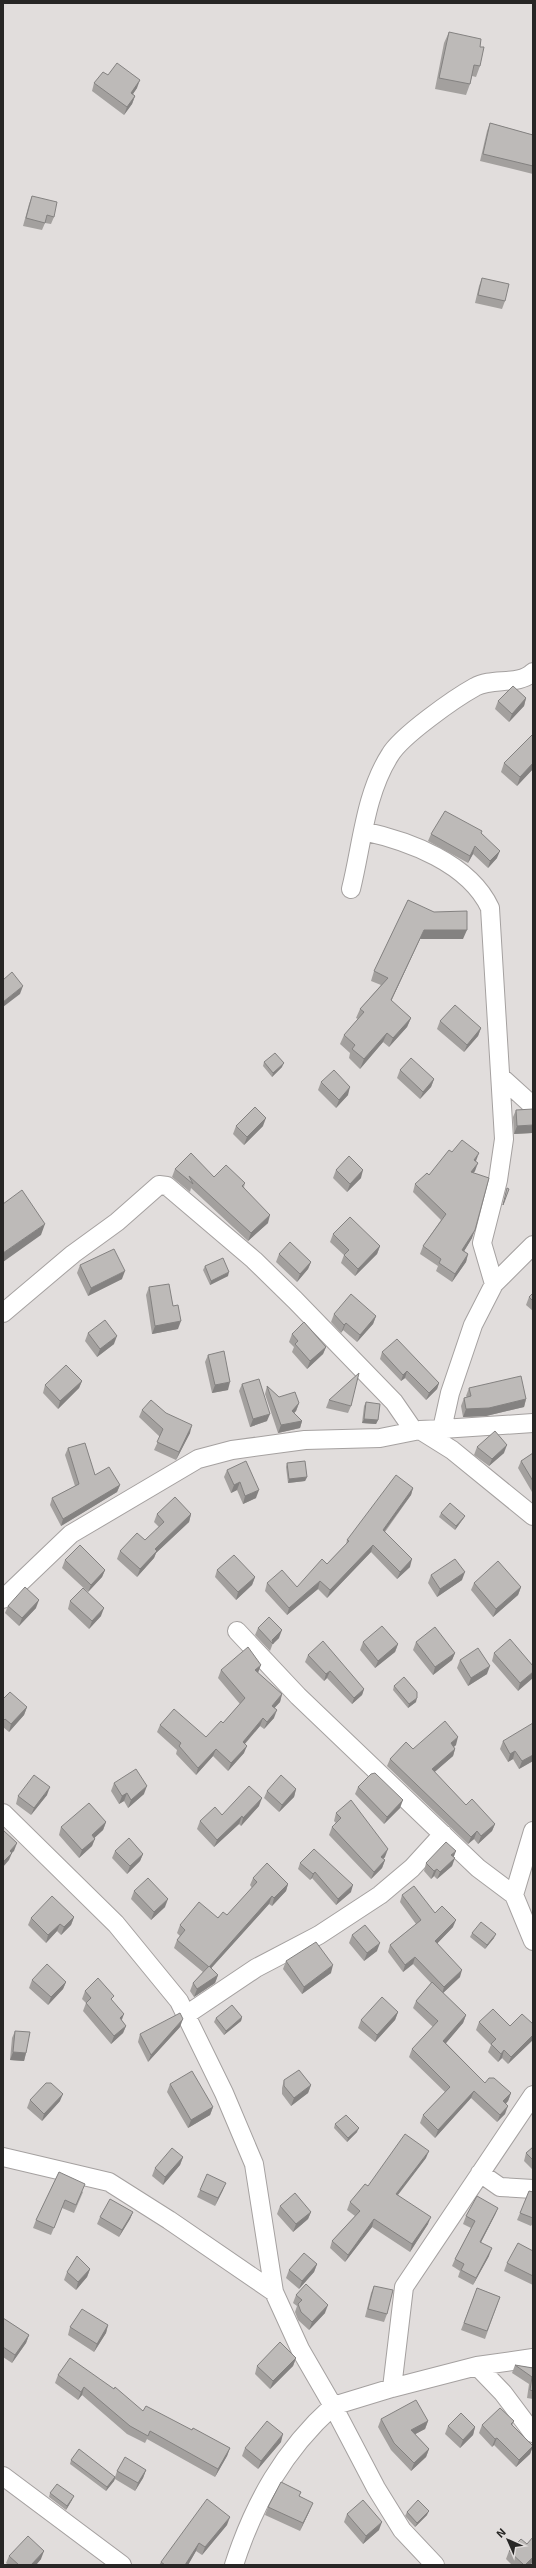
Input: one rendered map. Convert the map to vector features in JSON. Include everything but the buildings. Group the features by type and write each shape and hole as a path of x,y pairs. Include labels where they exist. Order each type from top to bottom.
{"street":[{"path":"351,889 373,790 390,754 412,732 476,686 497,680 529,677 533,672"},
{"path":"363,832 396,838 432,854 469,879 486,899 490,908 493,944 495,1015 501,1077 504,1138 498,1180 482,1243 494,1284"},
{"path":"501,1077 533,1106"},
{"path":"3,1313 73,1254 118,1222 159,1185 167,1186 254,1260 295,1300 394,1402 417,1431 464,1459 533,1516"},
{"path":"442,1430 450,1393 473,1325 494,1284 533,1245"},
{"path":"3,1599 71,1534 198,1459 232,1450 298,1441 380,1438 417,1431 533,1423"},
{"path":"237,1631 298,1696 421,1811 478,1868 514,1895 533,1941"},
{"path":"5,1819 53,1860 116,1924 179,2001 224,2093 254,2164 274,2292 300,2349 333,2406 376,2488 402,2530 435,2565"},
{"path":"514,1895 533,1831"},
{"path":"186,2015 256,1968 319,1935 380,1895 412,1868 443,1834"},
{"path":"392,2388 404,2287 533,2095"},
{"path":"3,2157 109,2182 176,2224 274,2292"},
{"path":"480,2173 500,2187 533,2190"},
{"path":"234,2565 253,2512 274,2475 310,2427 333,2406 392,2388 477,2366 533,2358"},
{"path":"477,2366 503,2393 533,2432"},
{"path":"3,2476 122,2565"}]}
